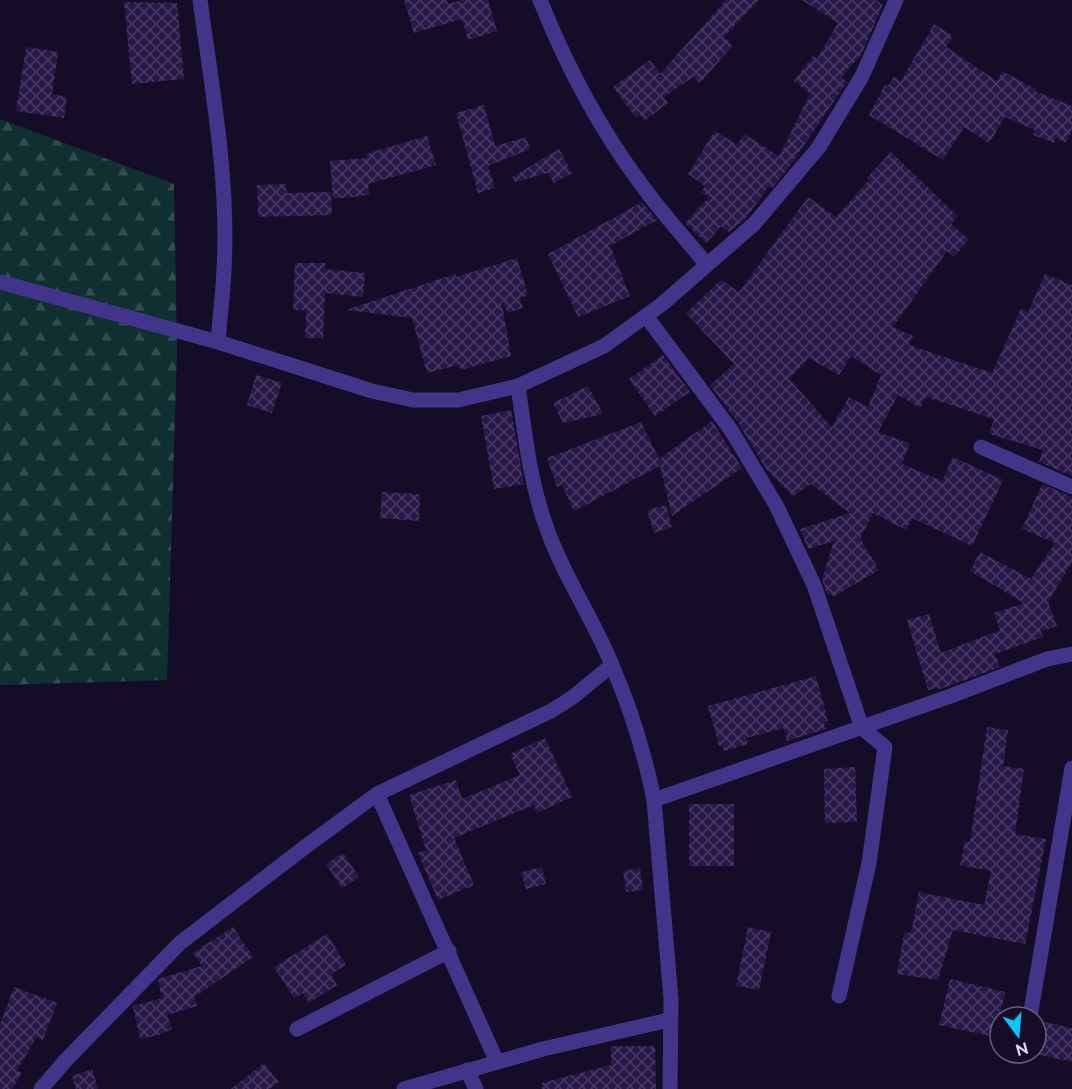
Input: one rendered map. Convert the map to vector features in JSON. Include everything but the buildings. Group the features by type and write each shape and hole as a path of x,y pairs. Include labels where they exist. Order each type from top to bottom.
{"street":[{"path":"200,0 223,184 224,267 218,342"},
{"path":"540,0 562,54 596,114 640,183 707,265"},
{"path":"0,282 218,342 372,391 413,400 458,399 518,386 604,346 646,316 754,224 819,147 862,76 896,0"},
{"path":"646,316 731,430 776,506 814,585 862,728 885,747 868,863 838,996"},
{"path":"518,386 534,486 546,527 561,565 612,665 647,768 654,800 671,999 670,1089"},
{"path":"981,447 1072,487"},
{"path":"654,800 862,728 1047,659 1072,654"},
{"path":"41,1089 66,1060 180,943 376,794 551,711 573,697 612,665"},
{"path":"1032,1005 1072,768"},
{"path":"376,794 449,951 497,1062"},
{"path":"297,1029 449,951"},
{"path":"404,1089 497,1062 669,1020"},
{"path":"467,1070 476,1089"}],"green space":[{"path":"0,119 174,184 177,351 167,680 0,685"}]}
